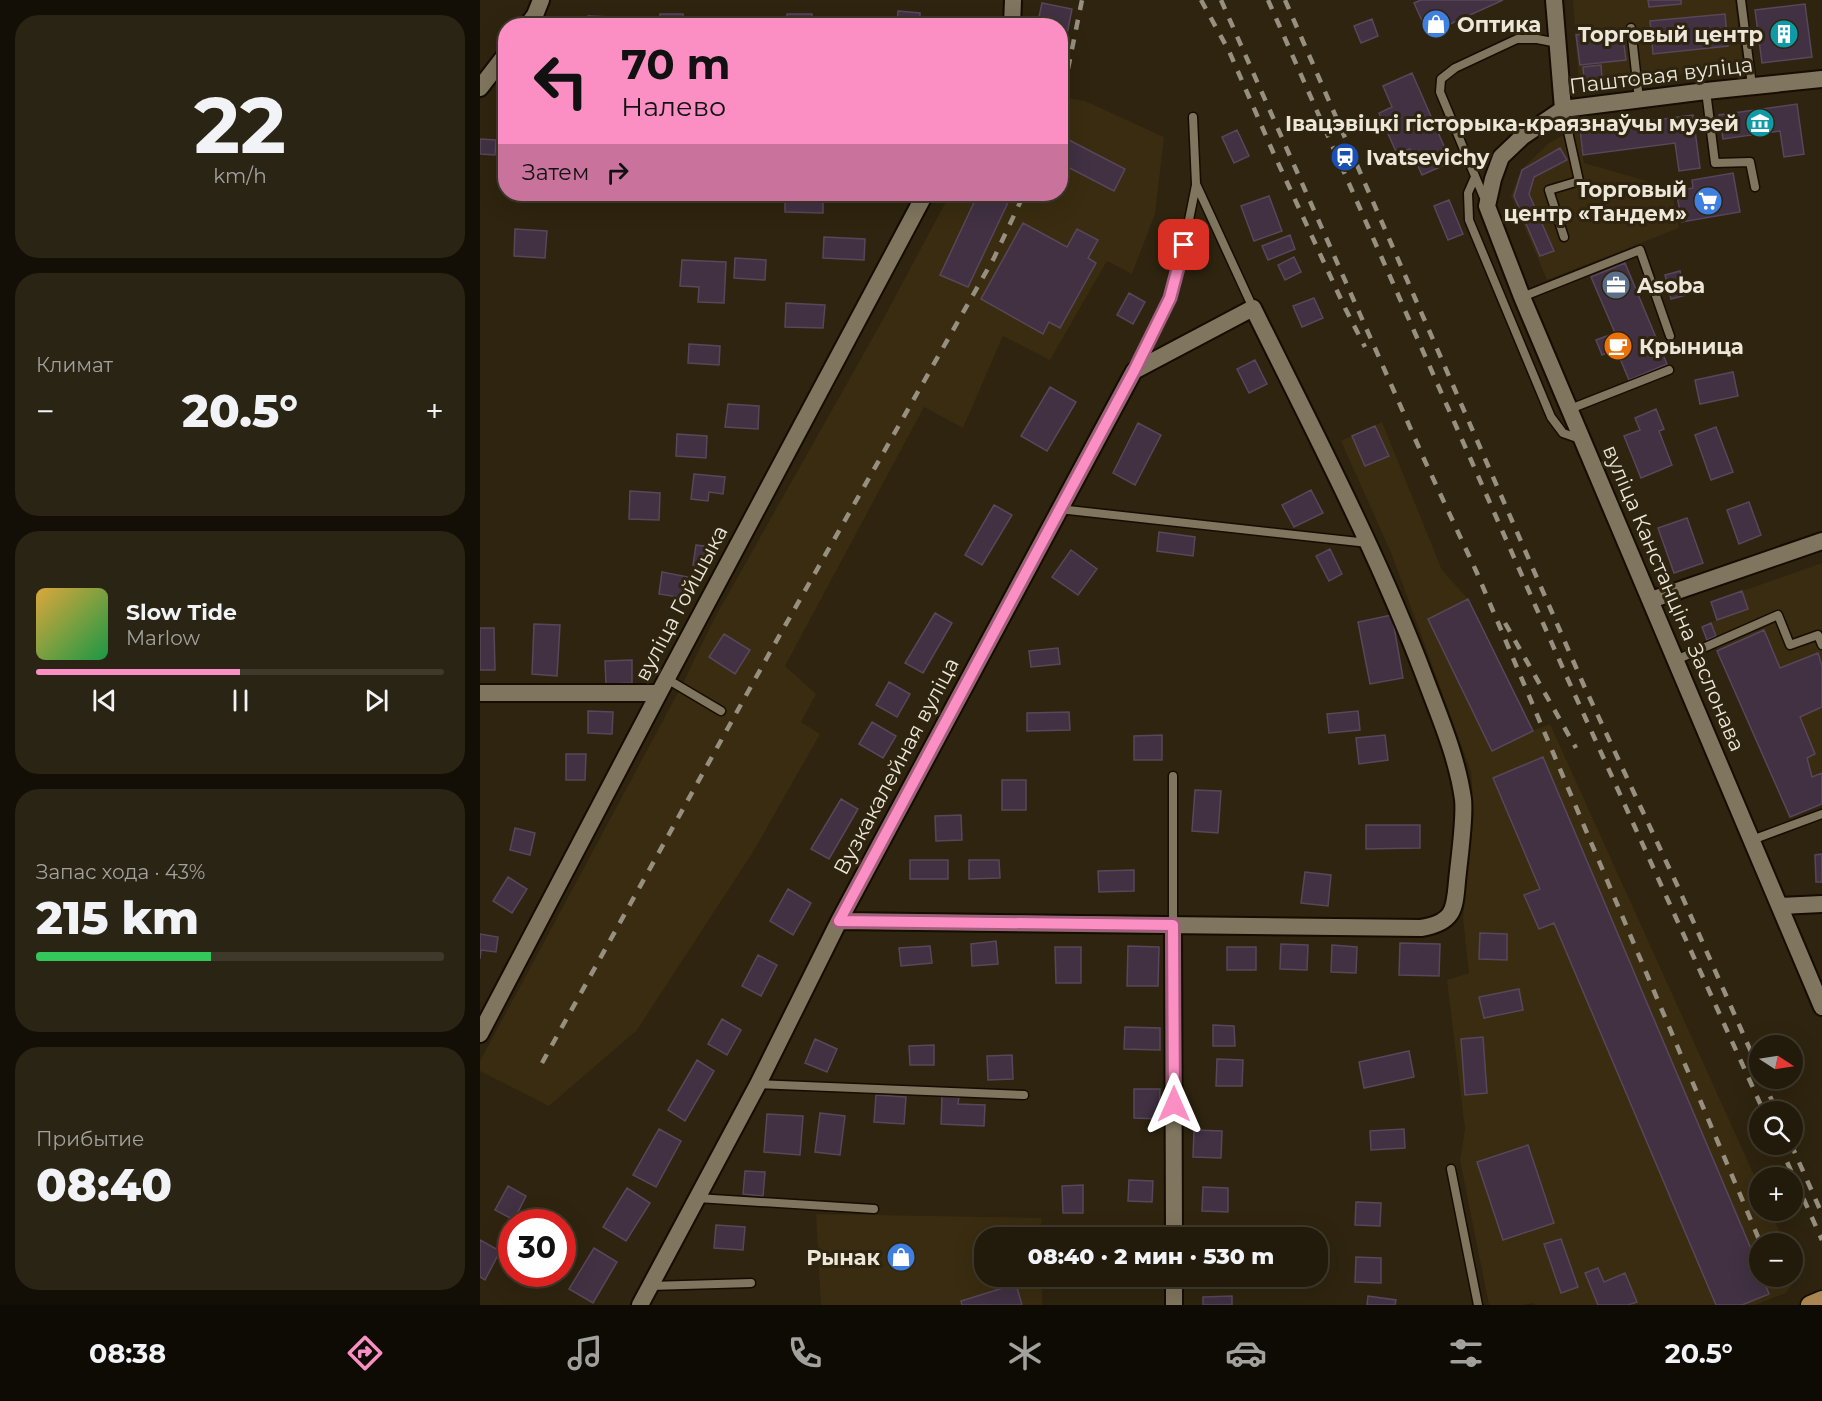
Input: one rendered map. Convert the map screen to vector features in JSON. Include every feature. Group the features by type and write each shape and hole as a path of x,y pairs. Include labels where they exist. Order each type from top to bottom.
{"main road":[{"path":"1810,1305 1822,1300"}],"street":[{"path":"533,18 541,0"},
{"path":"1013,0 1013,18"},
{"path":"1554,0 1563,109"},
{"path":"480,88 498,64"},
{"name":"Паштовая вуліца","path":"1487,206 1501,157 1522,136 1563,109 1822,79"},
{"name":"вуліца Гойшыка","path":"480,1034 921,201"},
{"name":"вуліца Канстанціна Заслонава","path":"1487,206 1522,297 1822,1007"},
{"path":"839,921 1421,928 1435,926 1451,914 1459,858 1463,802 1455,760 1412,645 1368,543 1253,308 1134,371"},
{"name":"Вузкакалейная вуліца","path":"640,1305 758,1084 839,921 1134,371"},
{"path":"1651,600 1822,541"},
{"path":"480,693 663,686"},
{"path":"1780,906 1822,904"},
{"path":"1173,925 1174,1227"},
{"path":"1174,1287 1174,1305"}],"lane":[{"path":"1741,0 1752,86"},
{"path":"1631,28 1639,99"},
{"path":"1487,206 1440,92 1441,79 1455,68 1516,39 1537,39 1558,43"},
{"path":"1706,91 1715,163 1750,162 1755,187"},
{"path":"1563,109 1579,181 1549,190 1564,237"},
{"path":"1134,371 1170,298 1184,245 1197,184 1193,117"},
{"path":"1476,177 1468,193 1469,220 1551,417 1563,433 1584,440"},
{"path":"1197,184 1253,308"},
{"path":"1522,297 1640,250 1670,336"},
{"path":"1570,409 1669,370"},
{"path":"1059,509 1368,543"},
{"path":"1677,660 1778,615 1790,645 1818,635 1822,645"},
{"path":"663,686 721,711"},
{"path":"1173,776 1173,925"},
{"path":"1752,840 1822,814"},
{"path":"758,1084 1024,1095"},
{"path":"1451,1169 1478,1305"},
{"path":"696,1198 874,1209"},
{"path":"650,1286 751,1283"}],"shaded area":[{"path":"1573,0 1735,0 1743,68 1579,86"},
{"path":"1068,98 1085,101 1164,137 1155,214 1132,274 1107,261 1050,360 1003,336 963,428 924,407 785,666 816,694 801,722 820,734 753,852 637,1030 549,1106 480,1071 480,1061 681,687 714,619 881,323 946,201 1068,201"},
{"path":"1578,127 1584,163 1671,188 1679,228 1547,280 1511,196 1521,170 1549,143"},
{"path":"1382,422 1442,570 1468,599 1532,731 1550,724 1750,1167 1749,1221 1775,1221 1780,1233 1749,1233 1749,1287 1790,1287 1786,1293 1755,1305 1535,1305 1534,1303 1489,1305 1460,1160 1465,1129 1447,980 1469,973 1463,918 1474,813 1471,772 1392,555 1341,441"},
{"path":"1822,563 1822,804 1790,817 1712,638 1707,640 1702,627 1716,620 1711,602"},
{"name":"Рынак","path":"816,1214 1041,1218 1041,1227 974,1227 974,1287 1042,1287 1042,1305 821,1305"}],"building":[{"path":"1421,0 1503,0 1428,34 1414,3"},
{"path":"1648,0 1681,0 1681,4 1649,7"},
{"path":"1042,3 1072,9 1068,29 1068,18 1039,18"},
{"name":"Торговый центр","path":"1805,4 1812,57 1762,63 1755,10"},
{"path":"898,11 920,13 920,18 898,18"},
{"path":"660,14 683,14 683,18 660,18"},
{"path":"787,14 812,14 812,18 787,18"},
{"path":"1725,14 1728,46 1653,54 1650,21"},
{"path":"588,16 612,17 612,18 588,18"},
{"path":"1372,19 1378,36 1361,43 1354,26"},
{"path":"1622,30 1626,60 1580,65 1576,35"},
{"path":"1601,65 1602,78 1584,80 1583,67"},
{"path":"1412,73 1451,162 1422,175 1410,149 1397,154 1379,113 1392,107 1383,86"},
{"name":"Івацэвіцкі гісторыка-краязнаўчы музей","path":"1797,104 1804,154 1784,157 1780,131 1723,139 1719,115"},
{"path":"1693,115 1700,168 1679,171 1675,143 1583,155 1580,130"},
{"path":"1237,130 1249,156 1234,163 1222,137"},
{"path":"480,139 496,140 495,155 480,154"},
{"path":"1069,140 1125,169 1114,191 1068,167"},
{"path":"1560,148 1567,160 1534,177 1529,194 1554,251 1540,256 1514,196 1522,170"},
{"name":"Торговый центр «Тандем»","path":"1733,173 1740,212 1682,222 1676,191 1693,188 1692,180"},
{"path":"1269,196 1282,231 1254,241 1241,206"},
{"path":"1449,200 1463,234 1448,240 1434,206"},
{"path":"785,201 823,201 823,213 785,212"},
{"path":"975,201 1009,201 968,287 940,275"},
{"path":"1023,223 1067,247 1077,229 1098,240 1088,258 1096,263 1060,328 1049,322 1043,334 981,299"},
{"path":"515,229 547,231 545,258 514,256"},
{"path":"1290,235 1295,249 1268,260 1262,246"},
{"path":"824,237 865,239 864,260 823,258"},
{"path":"1294,257 1301,272 1285,280 1278,265"},
{"path":"735,258 766,260 765,280 734,278"},
{"path":"682,260 726,262 724,303 698,302 699,287 680,286"},
{"path":"1625,263 1667,364 1629,380 1616,349 1602,355 1596,340 1615,333 1591,277"},
{"path":"1680,271 1686,295 1671,299 1665,275"},
{"path":"1129,293 1145,302 1133,324 1117,315"},
{"path":"1314,298 1323,318 1302,327 1293,306"},
{"path":"786,303 825,305 823,328 785,327"},
{"path":"689,344 720,346 719,365 688,363"},
{"path":"1255,360 1267,384 1249,393 1237,369"},
{"path":"1733,372 1738,396 1700,404 1695,380"},
{"path":"1050,387 1076,402 1047,451 1021,436"},
{"path":"728,404 759,406 758,429 725,427"},
{"path":"1656,409 1664,429 1659,431 1672,465 1641,478 1624,436 1640,430 1635,418"},
{"path":"1138,423 1161,435 1135,485 1113,473"},
{"path":"1375,426 1389,456 1365,466 1352,436"},
{"path":"1716,427 1733,472 1711,480 1695,435"},
{"path":"677,434 707,436 706,458 676,456"},
{"path":"694,474 725,477 723,494 709,492 708,501 691,499"},
{"path":"1311,490 1323,513 1294,527 1282,505"},
{"path":"630,491 660,493 659,520 629,519"},
{"path":"1749,502 1761,535 1739,544 1727,510"},
{"path":"994,505 1012,515 982,565 965,555"},
{"path":"1687,518 1703,563 1674,573 1658,528"},
{"path":"1159,532 1195,537 1193,556 1157,551"},
{"path":"696,545 711,547 708,566 693,565"},
{"path":"1330,549 1342,574 1329,581 1316,556"},
{"path":"1071,550 1097,569 1078,595 1052,577"},
{"path":"662,572 688,577 684,598 659,594"},
{"path":"1742,591 1748,609 1717,620 1711,602"},
{"path":"1468,599 1533,731 1492,751 1428,619"},
{"path":"935,613 952,623 923,673 905,663"},
{"path":"1392,615 1403,678 1370,684 1358,622"},
{"path":"1711,623 1716,636 1707,640 1702,627"},
{"path":"534,624 560,625 557,676 532,674"},
{"path":"480,628 494,628 495,670 480,670"},
{"path":"1764,630 1780,668 1818,653 1822,666 1822,707 1800,717 1815,754 1807,758 1812,777 1822,773 1822,804 1790,817 1717,651"},
{"path":"724,634 750,650 735,674 709,657"},
{"path":"1058,648 1060,664 1031,667 1029,651"},
{"path":"632,660 632,683 606,684 605,661"},
{"path":"889,682 910,694 897,717 876,705"},
{"path":"588,711 613,712 612,734 588,733"},
{"path":"1358,711 1360,730 1329,733 1327,714"},
{"path":"1069,712 1070,730 1027,731 1027,713"},
{"path":"872,722 896,736 883,758 859,744"},
{"path":"1162,735 1162,760 1134,760 1134,736"},
{"path":"1385,735 1388,760 1359,764 1356,738"},
{"path":"566,754 586,754 585,780 566,780"},
{"path":"1543,757 1749,1244 1749,1287 1766,1287 1769,1294 1742,1305 1716,1305 1554,923 1539,929 1524,895 1540,889 1493,778"},
{"path":"1002,780 1026,780 1026,810 1002,810"},
{"path":"1195,790 1221,791 1218,833 1192,831"},
{"path":"841,799 858,809 829,859 811,849"},
{"path":"961,815 962,840 936,841 935,816"},
{"path":"1366,825 1420,825 1420,848 1366,849"},
{"path":"515,828 535,833 530,855 510,850"},
{"path":"1822,854 1822,882 1816,882 1815,855"},
{"path":"910,860 948,860 948,879 910,879"},
{"path":"969,860 999,860 1000,878 969,879"},
{"path":"1134,870 1134,891 1099,892 1098,871"},
{"path":"1305,872 1331,875 1328,906 1301,903"},
{"path":"508,877 527,889 512,913 493,901"},
{"path":"788,889 811,903 793,935 770,921"},
{"path":"1480,933 1507,934 1507,960 1479,959"},
{"path":"480,934 498,937 496,952 481,950 480,959"},
{"path":"996,941 998,964 972,966 971,944"},
{"path":"1400,943 1440,944 1439,976 1399,975"},
{"path":"1281,944 1308,945 1307,970 1280,969"},
{"path":"1332,945 1357,947 1356,973 1331,972"},
{"path":"930,946 932,963 901,966 899,948"},
{"path":"1128,946 1159,947 1158,986 1127,986"},
{"path":"1055,947 1081,947 1081,983 1056,983"},
{"path":"1227,947 1256,947 1256,970 1227,970"},
{"path":"758,955 777,965 761,996 742,986"},
{"path":"1519,989 1523,1010 1484,1018 1479,997"},
{"path":"722,1019 741,1030 727,1055 708,1044"},
{"path":"1213,1025 1234,1026 1235,1046 1213,1046"},
{"path":"1125,1027 1160,1028 1160,1050 1124,1049"},
{"path":"1483,1037 1487,1093 1465,1095 1461,1039"},
{"path":"815,1039 837,1049 827,1072 805,1063"},
{"path":"934,1045 934,1065 910,1065 909,1046"},
{"path":"1409,1051 1414,1077 1364,1088 1359,1062"},
{"path":"1012,1055 1013,1079 988,1080 987,1056"},
{"path":"1217,1059 1243,1060 1242,1086 1216,1086"},
{"path":"697,1060 714,1071 685,1121 668,1110"},
{"path":"1134,1089 1160,1089 1159,1119 1134,1118"},
{"path":"876,1095 906,1097 904,1124 874,1122"},
{"path":"942,1096 959,1097 958,1104 985,1105 984,1126 941,1124"},
{"path":"820,1113 845,1116 840,1155 815,1152"},
{"path":"767,1114 803,1116 800,1155 764,1152"},
{"path":"659,1129 681,1141 656,1187 633,1175"},
{"path":"1404,1129 1405,1148 1371,1150 1370,1131"},
{"path":"1194,1130 1222,1131 1221,1158 1193,1157"},
{"path":"1528,1145 1554,1223 1503,1240 1477,1162"},
{"path":"745,1171 765,1172 763,1196 743,1194"},
{"path":"1129,1180 1153,1181 1152,1202 1128,1201"},
{"path":"1083,1185 1083,1213 1063,1213 1062,1186"},
{"path":"508,1186 526,1196 520,1209 495,1210"},
{"path":"1203,1187 1228,1188 1228,1212 1202,1211"},
{"path":"627,1188 650,1203 626,1241 603,1227"},
{"path":"1356,1202 1381,1203 1380,1226 1355,1225"},
{"path":"716,1225 745,1227 743,1250 714,1248"},
{"path":"1561,1239 1578,1287 1561,1293 1544,1244"},
{"path":"480,1240 498,1250 498,1255 485,1280 480,1277"},
{"path":"594,1248 617,1262 593,1303 569,1289 576,1287 576,1278"},
{"path":"1356,1257 1381,1258 1381,1283 1355,1282"},
{"path":"1598,1268 1604,1282 1625,1273 1637,1302 1628,1305 1598,1305 1585,1273"},
{"path":"1006,1287 1017,1287 1022,1305 962,1305 961,1301"},
{"path":"1232,1296 1232,1305 1203,1305 1203,1297"},
{"path":"1368,1296 1396,1300 1395,1305 1367,1305"}],"railway":[{"path":"1068,69 1082,0"},
{"path":"1201,0 1229,51 1273,152 1365,347"},
{"path":"1221,0 1424,459 1477,573 1756,1233"},
{"path":"1268,0 1565,673 1759,1101"},
{"path":"1285,0 1585,688 1678,887 1749,1047"},
{"path":"542,1063 769,654 994,258 1021,201"},
{"path":"1505,623 1576,748"},
{"path":"1767,1089 1772,1101"},
{"path":"1784,1155 1822,1240"},
{"path":"1796,1155 1822,1214"}],"place":[{"name":"Оптика","path":"1436,24"},
{"name":"Торговый центр","path":"1784,34"},
{"name":"Івацэвіцкі гісторыка-краязнаўчы музей","path":"1760,123"},
{"name":"Ivatsevichy","path":"1345,157"},
{"name":"Торговый центр «Тандем»","path":"1708,201"},
{"name":"Asoba","path":"1616,285"},
{"name":"Крыница","path":"1618,346"},
{"name":"Рынак","path":"901,1257"}],"route":[{"path":"1174,1104 1173,925 839,921 1134,371 1170,298 1184,245"}]}
